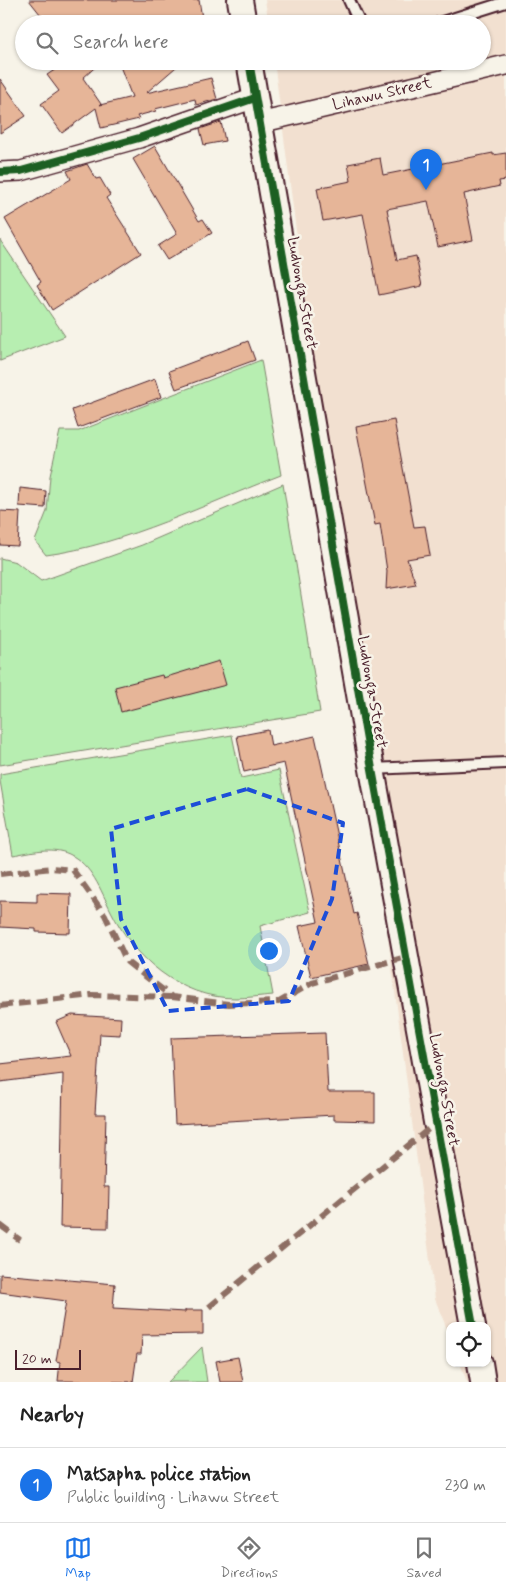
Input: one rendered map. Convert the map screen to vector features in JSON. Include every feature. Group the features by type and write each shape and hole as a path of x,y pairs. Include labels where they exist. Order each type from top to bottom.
{"street":[{"path":"240,0 242,15"},
{"name":"Lihawu Street","path":"491,69 506,66"},
{"name":"Ludvonga Street","path":"250,70 372,769 472,1322"},
{"name":"Lihawu Street","path":"259,123 489,70"},
{"path":"0,172 21,171 139,138 255,98"},
{"path":"481,1367 483,1382"}],"lane":[{"path":"349,0 356,15"},
{"path":"465,15 506,2"},
{"path":"372,769 506,763"}],"highlighted area":[{"path":"247,789 343,823 332,899 289,1001 168,1011 121,919 111,829"}],"shaded area":[{"path":"265,0 506,0 506,1382 467,1382 461,1367 491,1367 491,1322 446,1322 446,1327 435,1299 275,70 491,70 491,15 268,15"}],"green space":[{"path":"0,240 65,336 0,361"},
{"path":"261,360 281,475 135,533 75,550 46,555 35,541 47,511 50,476 60,431 79,431"},
{"path":"283,484 320,712 0,765 0,558 16,562 41,581 142,545"},
{"path":"232,735 241,778 279,770 310,912 260,926 273,995 240,998 215,996 196,991 178,983 161,972 132,944 111,911 95,878 84,864 69,854 55,850 41,850 13,855 0,781 0,774"},
{"path":"202,1347 207,1382 168,1382"}],"building":[{"path":"29,0 199,0 202,15 41,15"},
{"path":"54,70 92,70 83,78 100,105 132,97 122,70 173,70 146,93 211,78 217,99 196,105 195,99 155,109 156,111 137,116 139,119 101,128 96,108 62,133 41,104 59,91 47,75"},
{"path":"0,79 26,116 0,133"},
{"path":"221,122 225,141 204,145 200,129"},
{"path":"155,146 199,221 203,219 212,233 167,260 158,246 177,234 133,159"},
{"path":"493,153 493,155 506,153 506,180 499,181 500,186 464,194 473,240 438,247 428,201 387,209 397,260 416,256 422,286 379,295 363,214 323,221 317,188 351,181 348,164 380,158 383,175"},
{"path":"87,164 96,179 100,178 110,195 106,198 141,253 52,310 37,285 41,282 5,219 71,179 67,171"},
{"path":"248,341 255,360 176,389 169,371"},
{"path":"155,379 161,397 78,428 72,410"},
{"path":"394,420 414,527 425,526 430,555 407,559 416,584 386,589 387,571 380,524 375,525 356,427"},
{"path":"20,488 46,491 45,508 19,506"},
{"path":"0,511 20,512 18,546 0,545"},
{"path":"219,661 226,685 121,712 115,687 162,675 163,678"},
{"path":"268,730 271,746 315,736 354,914 357,913 369,964 311,977 299,926 318,922 284,763 244,772 237,736"},
{"path":"37,893 71,894 70,933 36,932 36,929 0,927 0,901 37,902"},
{"path":"72,1015 121,1018 120,1035 100,1034 95,1114 106,1114 104,1187 109,1187 108,1228 60,1227 63,1074 0,1082 0,1064 71,1056 56,1022"},
{"path":"325,1033 328,1092 375,1092 375,1121 334,1120 334,1115 175,1124 171,1038"},
{"path":"0,1274 115,1284 113,1308 185,1312 185,1310 203,1310 203,1334 142,1335 141,1354 137,1354 133,1382 58,1381 60,1362 56,1361 66,1301 0,1292"},
{"path":"238,1357 243,1382 220,1382 216,1361"}],"marked path":[{"path":"0,874 52,868 73,870 105,915 127,962 172,997 229,1004 279,1002 312,983 406,957"},
{"path":"0,1006 91,995 172,997"},
{"path":"209,1307 436,1123"},
{"path":"0,1225 20,1240"}],"cycle path":[{"path":"251,70 372,769 472,1322"},
{"path":"0,172 21,171 139,138 255,98"}],"place":[{"name":"Matsapha police station","path":"426,190"}]}
